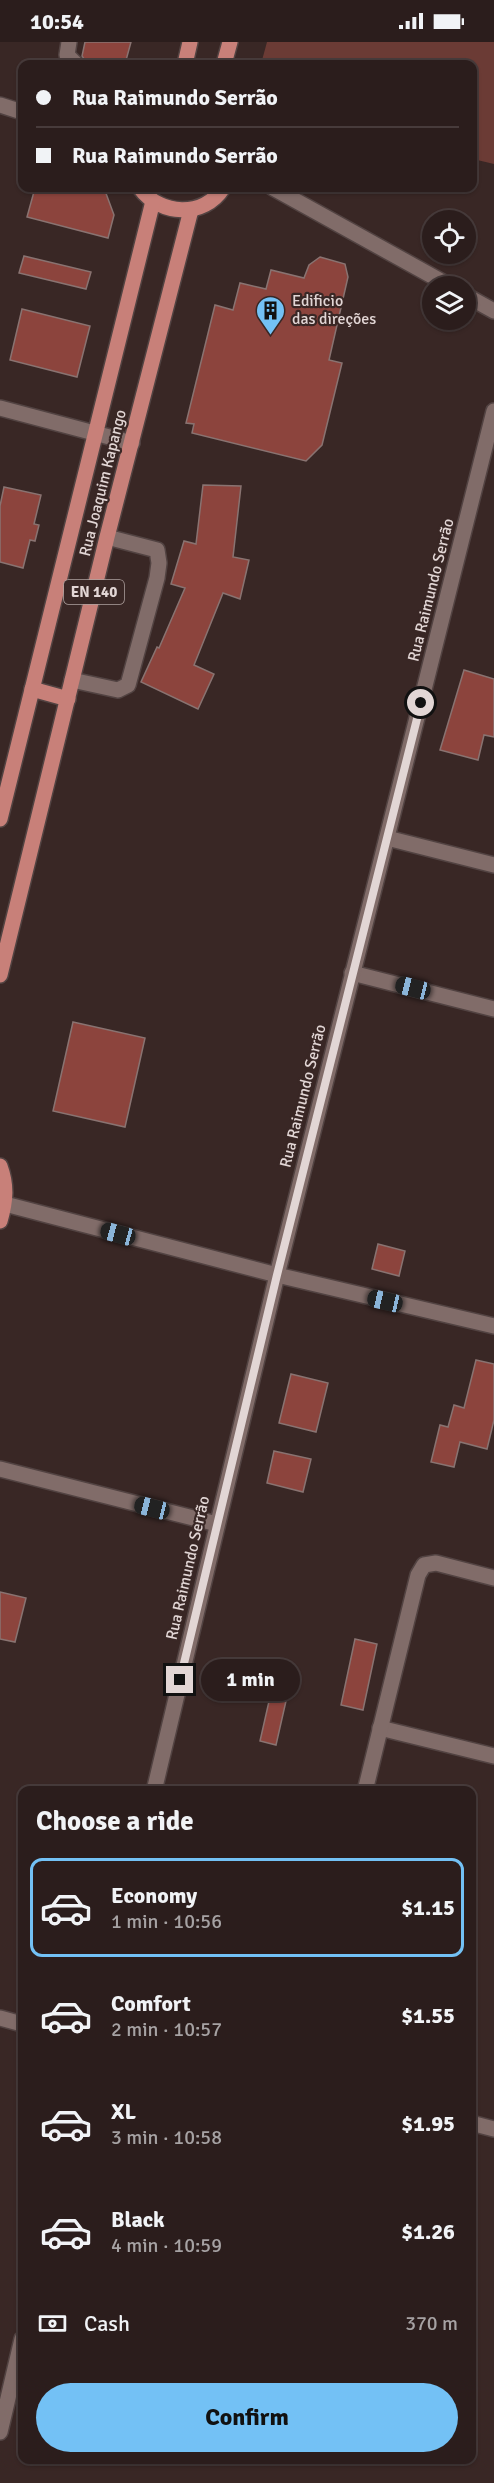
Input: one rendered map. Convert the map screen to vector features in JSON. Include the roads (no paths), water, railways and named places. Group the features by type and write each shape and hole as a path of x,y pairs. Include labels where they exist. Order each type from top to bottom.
{"main road":[{"path":"186,60 189,42"},
{"path":"226,60 230,42"},
{"path":"144,192 153,201 178,210 191,210 206,204 219,192"},
{"name":"Rua Joaquim Kapango","path":"0,819 153,201"},
{"name":"Rua Joaquim Kapango","path":"0,975 4,940 68,699 191,210"},
{"path":"32,689 68,699"},
{"path":"0,1166 5,1180 5,1204 0,1221"}],"street":[{"path":"69,42 67,55 72,60"},
{"path":"0,105 18,111"},
{"path":"280,192 432,276"},
{"path":"476,301 494,311"},
{"path":"0,408 132,443"},
{"name":"Rua Raimundo Serrão","path":"155,1786 277,1275 494,411"},
{"path":"72,680 117,690 128,685 157,578 159,563 157,550 107,537"},
{"path":"387,838 494,865"},
{"path":"352,973 494,1009"},
{"path":"5,1204 277,1275 494,1326"},
{"path":"0,1469 217,1524"},
{"path":"365,1786 418,1575 424,1566 436,1563 494,1578"},
{"path":"380,1728 494,1756"},
{"path":"0,2018 18,2023"},
{"path":"476,2124 494,2128"},
{"path":"0,2432 18,2356"}],"place":[{"name":"Edificio das direções","path":"271,336"}]}
